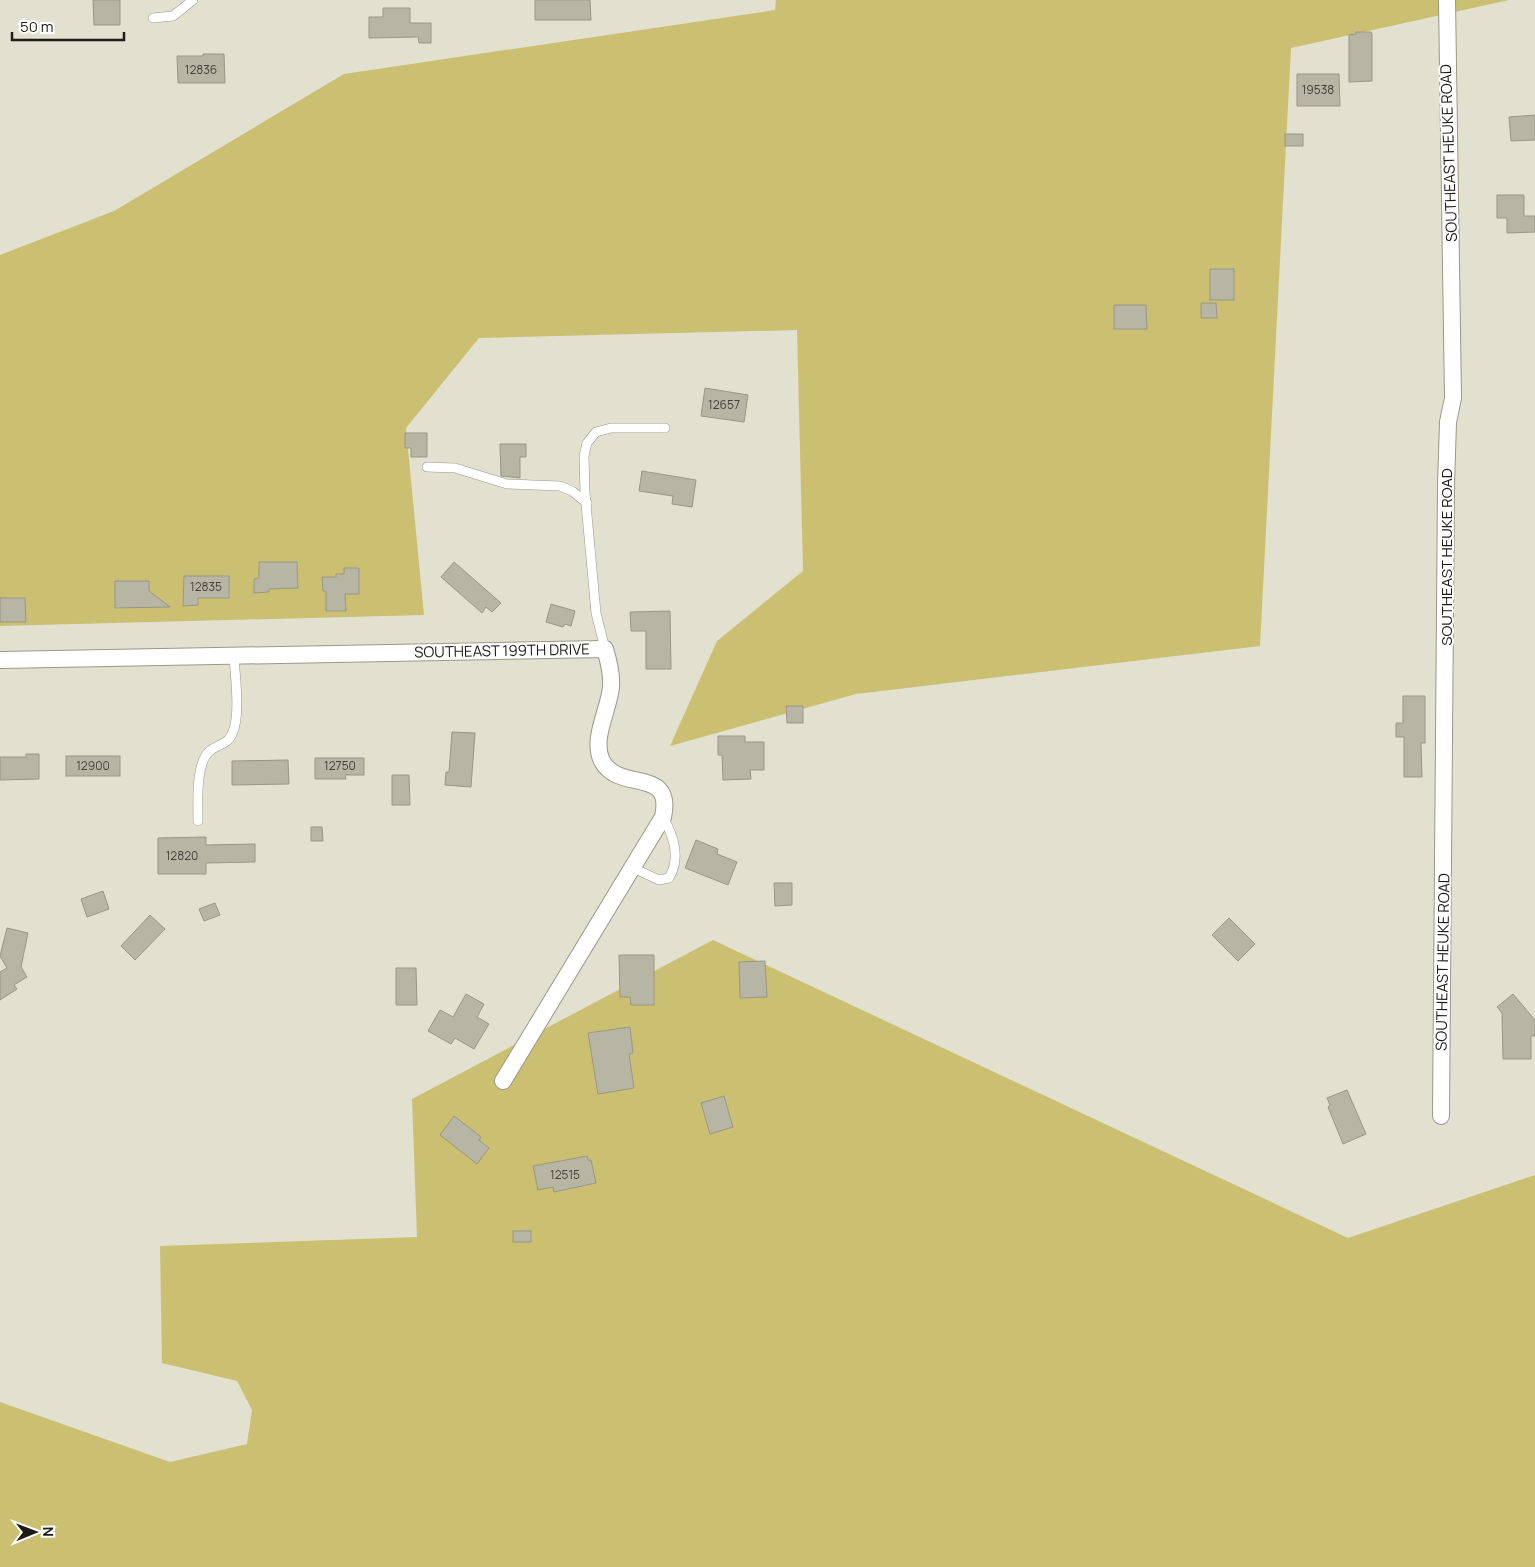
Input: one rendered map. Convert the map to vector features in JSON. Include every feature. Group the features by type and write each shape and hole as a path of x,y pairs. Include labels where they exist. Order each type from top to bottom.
{"street":[{"name":"SOUTHEAST HEUKE ROAD","path":"1441,1116 1446,485 1448,422 1453,398 1447,0"},
{"name":"SOUTHEAST 199TH DRIVE","path":"0,660 605,649 611,675 611,688 598,751 603,763 615,774 648,782 662,791 666,804 663,817 657,830 632,867 503,1081"}],"lane":[{"path":"153,18 174,16 193,0"},
{"path":"605,649 596,613 584,456 587,442 596,432 611,428 665,428"},
{"path":"427,467 455,468 507,484 560,486 572,491 587,503"},
{"path":"198,821 200,770 206,756 211,750 226,743 232,735 236,724 234,656"},
{"path":"632,867 658,880 670,878 676,866 675,846 663,817"}],"shaded area":[{"path":"776,0 1509,0 1291,48 1260,646 856,694 670,746 717,641 803,571 797,330 479,338 406,428 424,615 0,626 0,255 114,211 344,74 775,10"},
{"path":"713,940 1348,1238 1535,1175 1535,1567 0,1567 0,1402 170,1462 247,1444 252,1410 237,1381 162,1363 160,1246 417,1237 412,1099"}],"building":[{"path":"93,0 120,0 120,25 94,25"},
{"path":"535,0 590,0 591,20 535,20"},
{"path":"383,8 410,8 410,23 431,23 431,43 419,43 418,37 369,38 369,17 383,17"},
{"path":"1356,32 1371,32 1372,34 1372,81 1349,82 1349,35 1356,34"},
{"path":"203,54 224,54 225,83 178,83 177,56 203,56"},
{"path":"1297,74 1339,74 1340,106 1297,106"},
{"path":"1535,115 1535,140 1511,141 1509,117"},
{"path":"1285,134 1303,134 1303,146 1285,146"},
{"path":"1497,195 1524,195 1524,216 1535,216 1535,232 1507,233 1507,218 1497,218"},
{"path":"1210,269 1234,269 1234,300 1210,300"},
{"path":"1201,303 1216,303 1217,318 1201,318"},
{"path":"1114,305 1146,305 1147,329 1114,329"},
{"path":"705,388 748,395 744,422 701,416"},
{"path":"405,433 427,433 427,457 411,457 411,448 405,448"},
{"path":"500,444 526,444 526,457 520,457 520,478 501,476"},
{"path":"642,471 696,480 692,507 672,504 673,496 639,491"},
{"path":"259,562 297,562 298,588 269,589 269,592 254,593 254,579 259,578"},
{"path":"454,562 501,603 492,612 486,607 482,613 441,577"},
{"path":"344,568 359,568 359,594 345,594 346,611 326,611 326,591 323,591 322,577 336,577 336,574 344,574"},
{"path":"184,576 229,576 229,598 198,598 198,605 183,606"},
{"path":"115,581 149,581 149,591 170,607 115,608"},
{"path":"0,598 25,598 26,622 0,622"},
{"path":"551,604 575,611 571,626 565,624 563,627 546,622"},
{"path":"670,611 671,669 646,669 646,631 631,631 630,612"},
{"path":"1403,696 1425,696 1425,743 1421,743 1422,777 1404,777 1404,737 1396,737 1396,723 1403,723"},
{"path":"786,706 803,706 803,723 787,723"},
{"path":"452,732 475,733 471,787 445,785 446,772 449,772"},
{"path":"718,736 745,736 745,742 764,742 764,770 750,770 751,779 723,780 722,755 718,755"},
{"path":"26,754 39,754 39,779 0,780 0,757 26,757"},
{"path":"66,756 120,756 120,776 66,776"},
{"path":"315,758 364,758 364,775 345,775 346,779 315,779"},
{"path":"288,760 289,784 232,785 232,761"},
{"path":"392,775 409,775 410,805 392,805"},
{"path":"311,827 322,827 323,841 311,841"},
{"path":"206,837 206,845 255,844 255,862 206,863 206,874 158,874 158,838"},
{"path":"696,840 718,849 717,854 737,862 728,885 685,868"},
{"path":"774,883 792,883 792,905 775,906"},
{"path":"103,891 109,909 87,917 81,899"},
{"path":"215,903 220,915 204,921 199,909"},
{"path":"150,915 165,929 135,960 121,946"},
{"path":"1229,918 1255,944 1238,961 1212,935"},
{"path":"7,928 28,933 21,967 27,977 14,985 17,989 0,1000 0,972 7,968 0,956"},
{"path":"619,955 654,955 654,1005 631,1005 630,997 620,997"},
{"path":"765,961 767,997 740,998 739,962"},
{"path":"396,968 416,968 417,1005 396,1005"},
{"path":"466,994 484,1004 477,1017 489,1024 474,1049 455,1038 451,1044 428,1031 440,1010 453,1017"},
{"path":"1513,994 1535,1020 1535,1036 1531,1036 1531,1059 1503,1059 1502,1013 1497,1007"},
{"path":"630,1027 633,1053 629,1054 634,1088 598,1094 588,1033"},
{"path":"1347,1090 1366,1134 1343,1144 1328,1107 1330,1105 1327,1098"},
{"path":"724,1096 733,1127 710,1134 701,1103"},
{"path":"454,1116 481,1137 479,1140 489,1148 477,1164 440,1135"},
{"path":"587,1156 588,1160 591,1160 596,1183 554,1192 553,1187 538,1190 533,1166"},
{"path":"513,1231 531,1231 531,1242 513,1242"}]}
